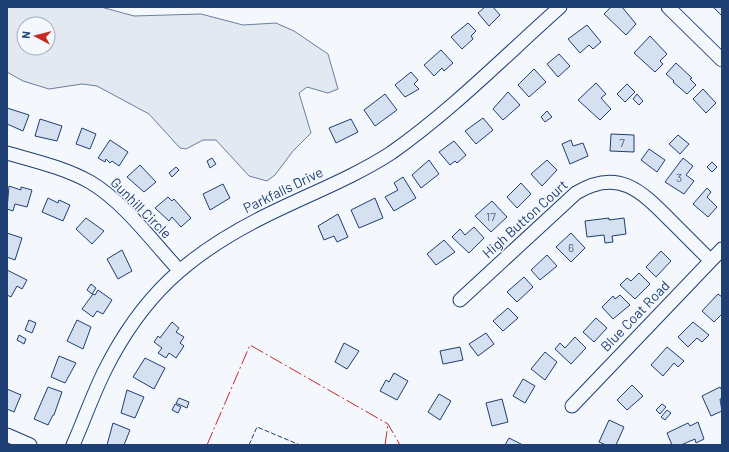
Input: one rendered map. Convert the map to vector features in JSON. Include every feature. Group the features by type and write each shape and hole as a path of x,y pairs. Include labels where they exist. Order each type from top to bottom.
{"street":[{"name":"Parkfalls Drive","path":"73,445 104,371 128,328 144,305 178,270 204,250 236,231 369,166 390,153 434,120 560,7"},
{"path":"668,7 722,60"},
{"name":"Gunhill Circle","path":"7,153 77,176 98,187 120,206 178,270"},
{"name":"High Button Court","path":"460,300 576,193 591,185 626,185 643,193 710,260"},
{"name":"Blue Coat Road","path":"572,406 722,249"},
{"path":"7,435 30,445"}],"shaded area":[{"path":"7,7 101,7 134,16 201,14 243,25 276,23 294,31 328,54 338,89 328,93 307,87 299,93 311,133 293,151 275,175 267,181 249,176 216,140 203,140 186,149 180,148 149,114 97,86 82,84 49,89 23,81 7,72"}],"building":[{"path":"485,7 493,7 500,15 489,26 478,13"},
{"path":"611,7 622,7 636,24 626,35 604,14"},
{"path":"713,7 722,7 722,16"},
{"path":"468,23 476,31 471,36 473,39 462,49 451,37"},
{"path":"587,25 601,42 593,49 589,45 580,53 568,39"},
{"path":"650,36 667,54 660,61 663,64 655,72 634,53"},
{"path":"441,50 453,63 444,71 442,68 434,76 424,65"},
{"path":"559,54 570,66 558,77 547,64"},
{"path":"676,63 692,78 690,79 696,85 687,94 666,74"},
{"path":"534,69 546,82 529,97 518,85"},
{"path":"411,72 418,80 414,84 419,89 405,97 395,85"},
{"path":"596,83 606,94 601,98 611,109 600,120 578,100"},
{"path":"627,84 635,92 625,102 617,94"},
{"path":"703,89 716,103 706,113 693,99"},
{"path":"508,92 520,105 503,120 493,109"},
{"path":"385,94 397,110 375,126 364,110"},
{"path":"637,94 643,101 639,105 633,99"},
{"path":"7,108 29,115 23,131 7,124"},
{"path":"547,111 552,117 545,122 541,117"},
{"path":"483,118 493,130 476,144 465,131"},
{"path":"40,119 62,126 57,141 35,136"},
{"path":"351,119 358,132 336,143 329,128"},
{"path":"82,128 96,134 90,149 76,144"},
{"path":"611,134 634,135 634,152 610,151"},
{"path":"678,135 689,144 680,154 669,144"},
{"path":"110,140 128,152 119,166 112,161 110,163 106,159 105,162 98,158"},
{"path":"571,140 573,146 583,143 588,156 570,164 562,144"},
{"path":"454,141 466,155 457,163 455,161 450,165 439,152"},
{"path":"649,149 665,160 657,172 641,160"},
{"path":"212,158 216,164 210,168 207,161"},
{"path":"683,158 693,166 686,175 694,181 684,194 665,182"},
{"path":"429,160 439,174 421,188 412,175"},
{"path":"547,160 557,170 542,186 531,174"},
{"path":"712,162 717,167 712,172 707,167"},
{"path":"140,165 156,182 144,192 127,177"},
{"path":"176,167 179,170 172,177 169,173"},
{"path":"403,177 416,198 394,211 385,197 398,190 394,183"},
{"path":"521,183 531,194 517,208 507,197"},
{"path":"223,184 230,198 210,210 203,194"},
{"path":"9,186 21,190 21,187 32,190 27,207 15,204 13,211 7,209"},
{"path":"707,188 711,192 707,197 717,207 708,217 693,204"},
{"path":"168,197 172,201 174,199 191,218 181,227 172,217 169,221 155,208"},
{"path":"48,198 58,203 59,200 70,205 63,221 42,212"},
{"path":"375,198 383,218 359,228 351,210"},
{"path":"492,201 507,217 491,232 475,216"},
{"path":"338,214 348,237 337,242 334,236 324,240 318,226"},
{"path":"86,218 104,231 92,244 76,229"},
{"path":"609,218 609,220 624,218 626,234 612,236 613,242 605,243 604,235 587,237 585,221"},
{"path":"474,227 484,238 469,253 452,237 460,229 465,235"},
{"path":"7,233 22,238 15,260 7,257"},
{"path":"571,233 585,248 571,262 556,247"},
{"path":"444,240 455,252 436,265 427,254"},
{"path":"122,250 132,271 118,279 107,259"},
{"path":"661,251 671,261 656,277 646,267"},
{"path":"547,255 557,266 540,280 531,270"},
{"path":"7,270 27,280 22,289 17,286 11,297 7,295"},
{"path":"639,273 650,284 635,299 620,285 627,278 631,281"},
{"path":"524,277 533,287 517,302 507,292"},
{"path":"91,284 96,288 92,294 87,290"},
{"path":"98,290 112,300 103,314 97,311 93,317 82,309 93,294 95,295"},
{"path":"718,294 722,297 722,314 714,322 702,311"},
{"path":"620,295 630,305 613,319 602,307 613,296 615,299"},
{"path":"508,308 518,318 503,331 493,321"},
{"path":"596,318 607,328 594,342 583,332"},
{"path":"29,320 36,323 32,333 25,330"},
{"path":"77,320 91,327 83,349 67,341"},
{"path":"172,322 179,328 176,332 184,337 180,343 184,346 176,358 169,353 166,358 158,353 162,348 154,342 158,336 160,338"},
{"path":"693,322 709,335 702,342 697,338 688,347 678,337"},
{"path":"486,333 494,344 478,356 469,344"},
{"path":"19,335 26,339 24,344 17,340"},
{"path":"575,337 586,348 571,364 555,349 560,343 565,348"},
{"path":"344,343 359,351 347,369 335,362"},
{"path":"460,347 463,360 443,364 440,351"},
{"path":"667,347 684,361 678,367 674,363 663,376 651,365"},
{"path":"545,352 557,362 545,380 531,369"},
{"path":"59,356 76,363 65,383 51,377"},
{"path":"145,358 165,368 154,389 133,377"},
{"path":"394,373 408,381 397,400 380,391 386,380 389,382"},
{"path":"523,379 535,386 525,403 513,396"},
{"path":"632,385 643,396 627,410 617,400"},
{"path":"48,387 62,392 54,415 48,425 34,419"},
{"path":"720,387 722,390 722,398 720,399 722,411 711,416 702,396"},
{"path":"7,389 21,395 14,412 7,409"},
{"path":"127,390 144,397 135,418 121,413"},
{"path":"439,394 451,401 440,420 428,412"},
{"path":"179,398 189,402 187,408 176,403"},
{"path":"502,399 508,422 492,426 486,403"},
{"path":"175,404 181,407 178,413 172,410"},
{"path":"662,404 666,407 660,414 656,410"},
{"path":"667,410 671,413 665,420 661,417"},
{"path":"609,420 624,427 616,445 606,445 599,442"},
{"path":"698,422 704,439 696,443 695,439 681,445 672,445 667,433 688,423 690,426"},
{"path":"113,423 130,430 124,445 107,445"},
{"path":"509,438 523,445 505,445"}],"fence":[{"path":"249,445 257,427 300,445"}],"power":[{"path":"207,445 250,345 388,424 400,445"},
{"path":"385,445 388,424"}]}
